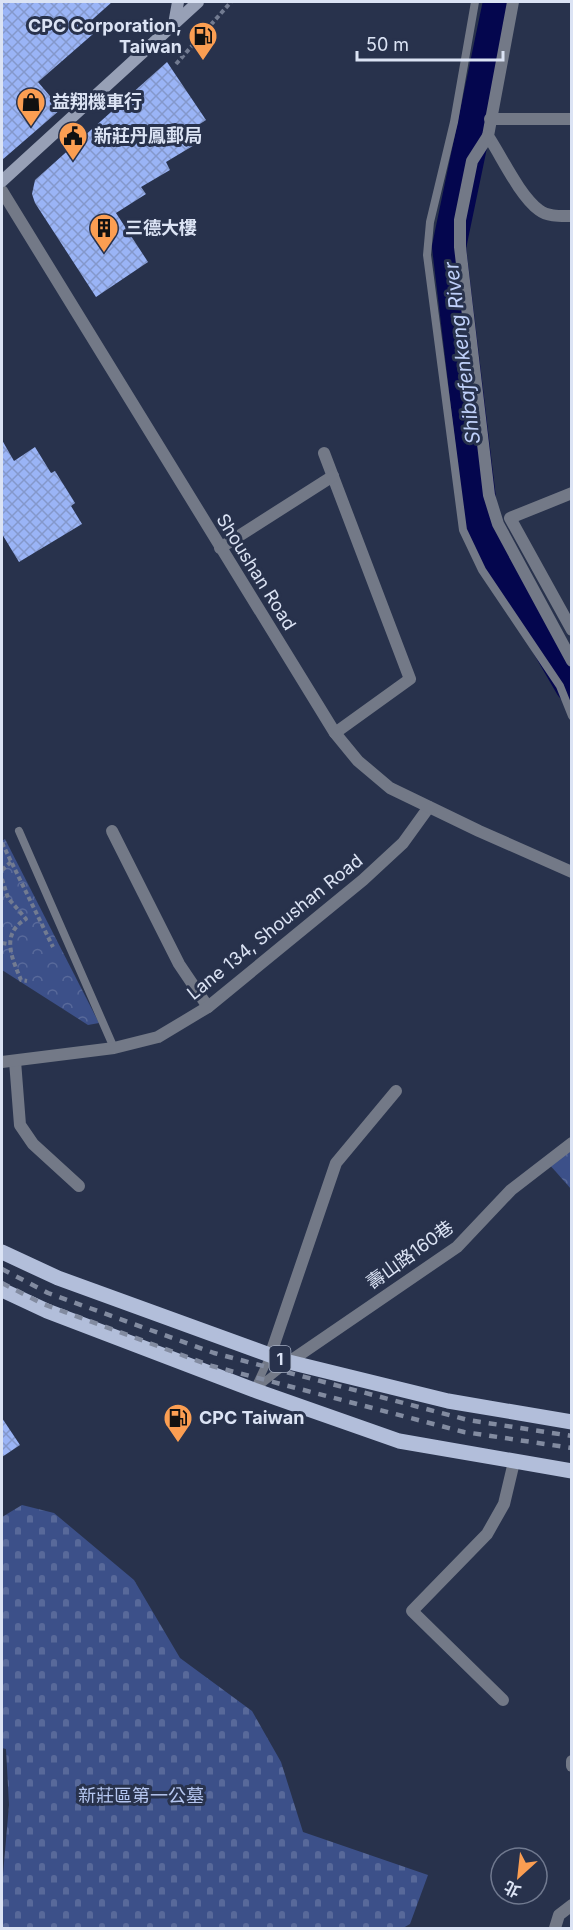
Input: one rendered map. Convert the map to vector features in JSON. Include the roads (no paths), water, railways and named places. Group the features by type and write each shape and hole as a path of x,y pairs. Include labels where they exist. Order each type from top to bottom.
{"main road":[{"path":"174,24 178,2"},
{"path":"2,181 198,2"},
{"name":"1","path":"2,1252 58,1278 289,1362 448,1401 572,1422"},
{"name":"1","path":"2,1290 47,1311 254,1390 399,1441 572,1471"}],"street":[{"path":"513,2 488,136 472,161 460,220 460,247 489,495 498,524 572,661"},
{"path":"490,120 572,119"},
{"path":"488,136 529,199 541,211 556,216 572,216"},
{"name":"Shoushan Road","path":"2,192 334,732 358,761 390,788 572,872"},
{"path":"324,453 410,680 334,732"},
{"path":"220,548 333,476"},
{"path":"572,493 510,518 572,630"},
{"name":"Lane 134, Shoushan Road","path":"2,1062 114,1048 158,1037 208,1007 363,880 403,843 429,807"},
{"path":"112,831 179,964 208,1007"},
{"path":"15,1060 20,1125 33,1144 78,1186"},
{"path":"270,1356 336,1164 396,1091"},
{"name":"壽山路160巷","path":"289,1362 457,1247 511,1190 572,1143"},
{"path":"503,1700 412,1611 487,1534 504,1504 514,1462"},
{"path":"572,1761 572,1766"},
{"path":"555,1929 558,1916 572,1905"}],"lane":[{"path":"475,2 454,122 430,222 427,255 453,459 463,530 482,570 560,686 572,716"},
{"path":"19,831 114,1048"},
{"path":"254,1390 270,1356"},
{"path":"254,1390 289,1362"}],"waterway":[{"name":"Shibafenkeng River","path":"500,2 449,247 483,532 572,686"}],"railway":[{"path":"2,1269 48,1293 214,1353 468,1420 572,1436"},
{"path":"2,1283 43,1304 212,1366 464,1432 572,1448"}],"place":[{"name":"CPC Corporation, Taiwan","path":"203,62"},
{"name":"益翔機車行","path":"31,128"},
{"name":"新莊丹鳳郵局","path":"73,162"},
{"name":"三德大樓","path":"104,254"},
{"name":"CPC Taiwan","path":"178,1444"}],"park label":[{"name":"新莊區第一公墓","path":"141,1796"}]}
